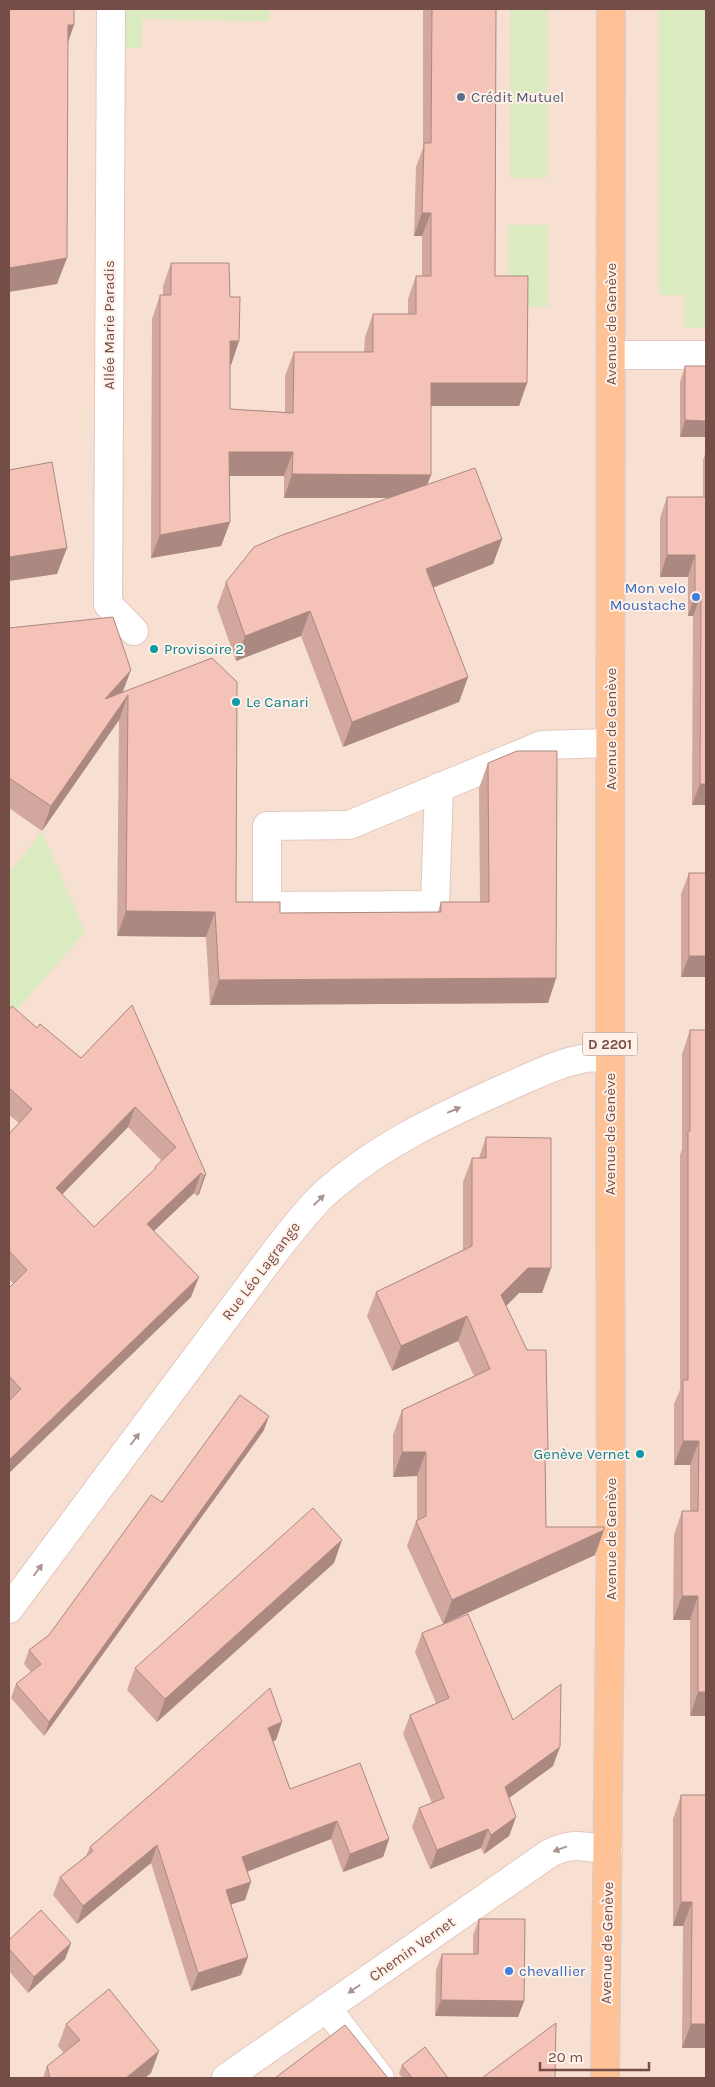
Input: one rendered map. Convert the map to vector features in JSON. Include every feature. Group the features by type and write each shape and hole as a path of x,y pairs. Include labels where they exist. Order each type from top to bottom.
{"main road":[{"name":"Avenue de Genève","path":"605,2078 611,1526 611,9"}],"street":[{"name":"Allée Marie Paradis","path":"111,9 108,604 134,631"},
{"path":"611,355 706,355"},
{"path":"439,787 435,905 267,906 267,826 349,825 439,787 542,744 610,743"},
{"name":"Rue Léo Lagrange","path":"9,1608 273,1254 307,1212 323,1196 368,1159 447,1114 565,1063 588,1057 610,1058"},
{"name":"Chemin Vernet","path":"226,2078 550,1853 562,1847 577,1845 608,1850"},
{"path":"327,2008 380,2078"}],"shaded area":[{"path":"9,9 706,9 706,2078 9,2078"}],"green space":[{"path":"119,9 269,9 269,21 142,19 141,48 118,48"},
{"path":"510,9 547,9 547,178 510,178"},
{"path":"659,9 706,9 706,328 685,328 685,295 659,295"},
{"path":"509,225 548,225 548,307 519,307 509,299"},
{"path":"42,832 85,932 9,1019 9,873"}],"building":[{"path":"9,9 74,9 74,25 68,25 67,258 9,268"},
{"path":"432,9 496,9 495,276 528,276 527,383 431,383 431,475 292,474 293,452 229,452 230,522 160,535 160,295 171,295 171,263 229,263 230,297 240,297 239,341 230,341 230,409 293,413 294,352 373,352 373,314 416,314 416,276 431,276 431,213 422,213 424,143 431,143"},
{"path":"685,366 706,366 706,421 685,420"},
{"path":"52,462 67,548 9,557 9,470"},
{"path":"475,468 502,539 426,569 468,677 352,722 310,611 245,636 226,582 254,547 282,535"},
{"path":"667,497 706,497 706,784 700,784 701,595 695,595 695,555 667,555"},
{"path":"113,617 131,670 105,699 212,658 237,682 236,902 280,902 280,913 441,912 441,902 489,902 488,763 517,751 557,751 556,978 219,980 215,912 126,911 128,695 51,806 9,778 9,628"},
{"path":"689,873 706,873 706,956 689,956"},
{"path":"132,1005 206,1174 204,1176 201,1173 147,1224 199,1277 9,1460 9,1401 21,1389 9,1376 9,1288 27,1270 9,1251 9,1134 32,1109 9,1088 9,1010 12,1006 37,1028 40,1024 81,1058","holes":["135,1107 176,1147 94,1227 56,1188"]},
{"path":"690,1030 706,1030 706,1692 698,1692 698,1596 682,1596 682,1511 698,1511 699,1441 683,1441 683,1380 688,1380"},
{"path":"486,1137 551,1138 551,1268 528,1268 501,1295 527,1350 546,1350 548,1449 545,1449 546,1527 604,1527 604,1530 452,1600 416,1521 426,1516 426,1452 402,1452 402,1410 490,1369 467,1316 401,1346 376,1292 472,1246 472,1158 486,1158"},
{"path":"240,1395 269,1416 49,1722 16,1684 41,1664 29,1650 49,1635 151,1495 162,1502"},
{"path":"313,1508 342,1540 165,1699 135,1668"},
{"path":"468,1614 513,1720 561,1684 560,1747 505,1787 516,1817 491,1835 488,1829 437,1850 419,1808 444,1798 410,1715 449,1698 422,1633"},
{"path":"270,1688 282,1722 268,1728 290,1789 360,1763 389,1839 350,1854 337,1821 242,1857 251,1882 226,1890 248,1957 198,1973 157,1845 83,1906 60,1877 93,1851 90,1847"},
{"path":"681,1795 706,1795 706,2024 691,2024 692,1902 681,1902"},
{"path":"41,1910 71,1943 34,1977 9,1949 9,1940"},
{"path":"479,1919 525,1919 524,2001 441,2000 442,1954 478,1954"},
{"path":"109,1989 159,2051 126,2078 50,2078 47,2066 80,2040 66,2024"},
{"path":"556,2023 555,2078 482,2078"},
{"path":"345,2025 388,2078 275,2078"},
{"path":"425,2047 448,2078 412,2078 402,2065"}],"place":[{"name":"Crédit Mutuel","path":"461,97"},
{"name":"Mon velo Moustache","path":"696,597"},
{"name":"Provisoire 2","path":"154,649"},
{"name":"Le Canari","path":"236,702"},
{"name":"Genève Vernet","path":"640,1454"},
{"name":"chevallier","path":"509,1971"}]}
